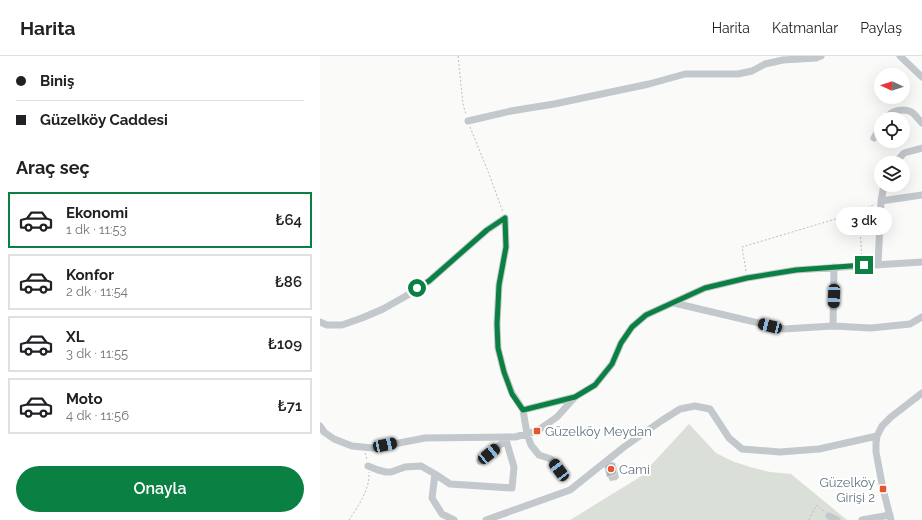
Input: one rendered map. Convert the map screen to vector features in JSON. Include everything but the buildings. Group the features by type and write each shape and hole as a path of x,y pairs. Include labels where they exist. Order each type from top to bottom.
{"street":[{"path":"468,121 649,84 685,74 738,74 752,71 765,64 783,60 816,58 820,56"},
{"path":"900,56 922,77"},
{"path":"893,112 902,110 908,111 913,113 922,123"},
{"path":"902,156 904,153 922,148"},
{"path":"878,265 883,192"},
{"path":"881,201 922,195"},
{"path":"320,322 342,325 362,318 406,296 429,281 487,230 505,218"},
{"path":"505,218 506,247 499,285 497,324 498,348 504,372 512,394 523,410 527,434 531,445 539,455 551,459 559,470"},
{"path":"523,410 575,397 595,385 612,364 621,343 632,327 646,315 705,288 747,278 796,270 922,262"},
{"path":"833,326 834,267"},
{"path":"674,303 784,329 833,326 871,328 910,324 922,316"},
{"path":"862,520 890,517 876,452 877,436 882,426 891,417 922,393"},
{"path":"320,426 324,432 334,439 352,446 373,448 425,438 506,439 537,431 557,417 575,397"},
{"path":"486,520 570,490 624,447 680,409 695,406 710,409 729,438 742,449 780,452 819,449 877,436"},
{"path":"480,461 506,439"},
{"path":"368,466 378,470 391,472 405,466 422,466 450,484 512,488 514,468 506,439"},
{"path":"435,474 432,498 442,514 454,520"},
{"path":"828,516 837,520"}],"path":[{"path":"458,56 463,104 471,131 505,218"},
{"path":"747,278 742,247 859,212 881,201"},
{"path":"859,212 862,266"},
{"path":"349,520 366,490 369,475 368,461 363,447"},
{"path":"809,520 817,505 828,516"}],"shaded area":[{"path":"689,424 716,453 732,461 750,467 770,472 791,474 847,520 570,520 640,477"}],"place":[{"name":"Güzelköy Meydan","path":"537,431"},
{"name":"Cami","path":"611,469"},
{"name":"Güzelköy Girişi 2","path":"883,489"}],"route":[{"path":"417,288 429,281 487,230 505,218 506,247 499,285 497,324 498,348 504,372 512,394 523,410 575,397 595,385 612,364 621,343 632,327 646,315 705,288 747,278 796,270 864,265"}]}
